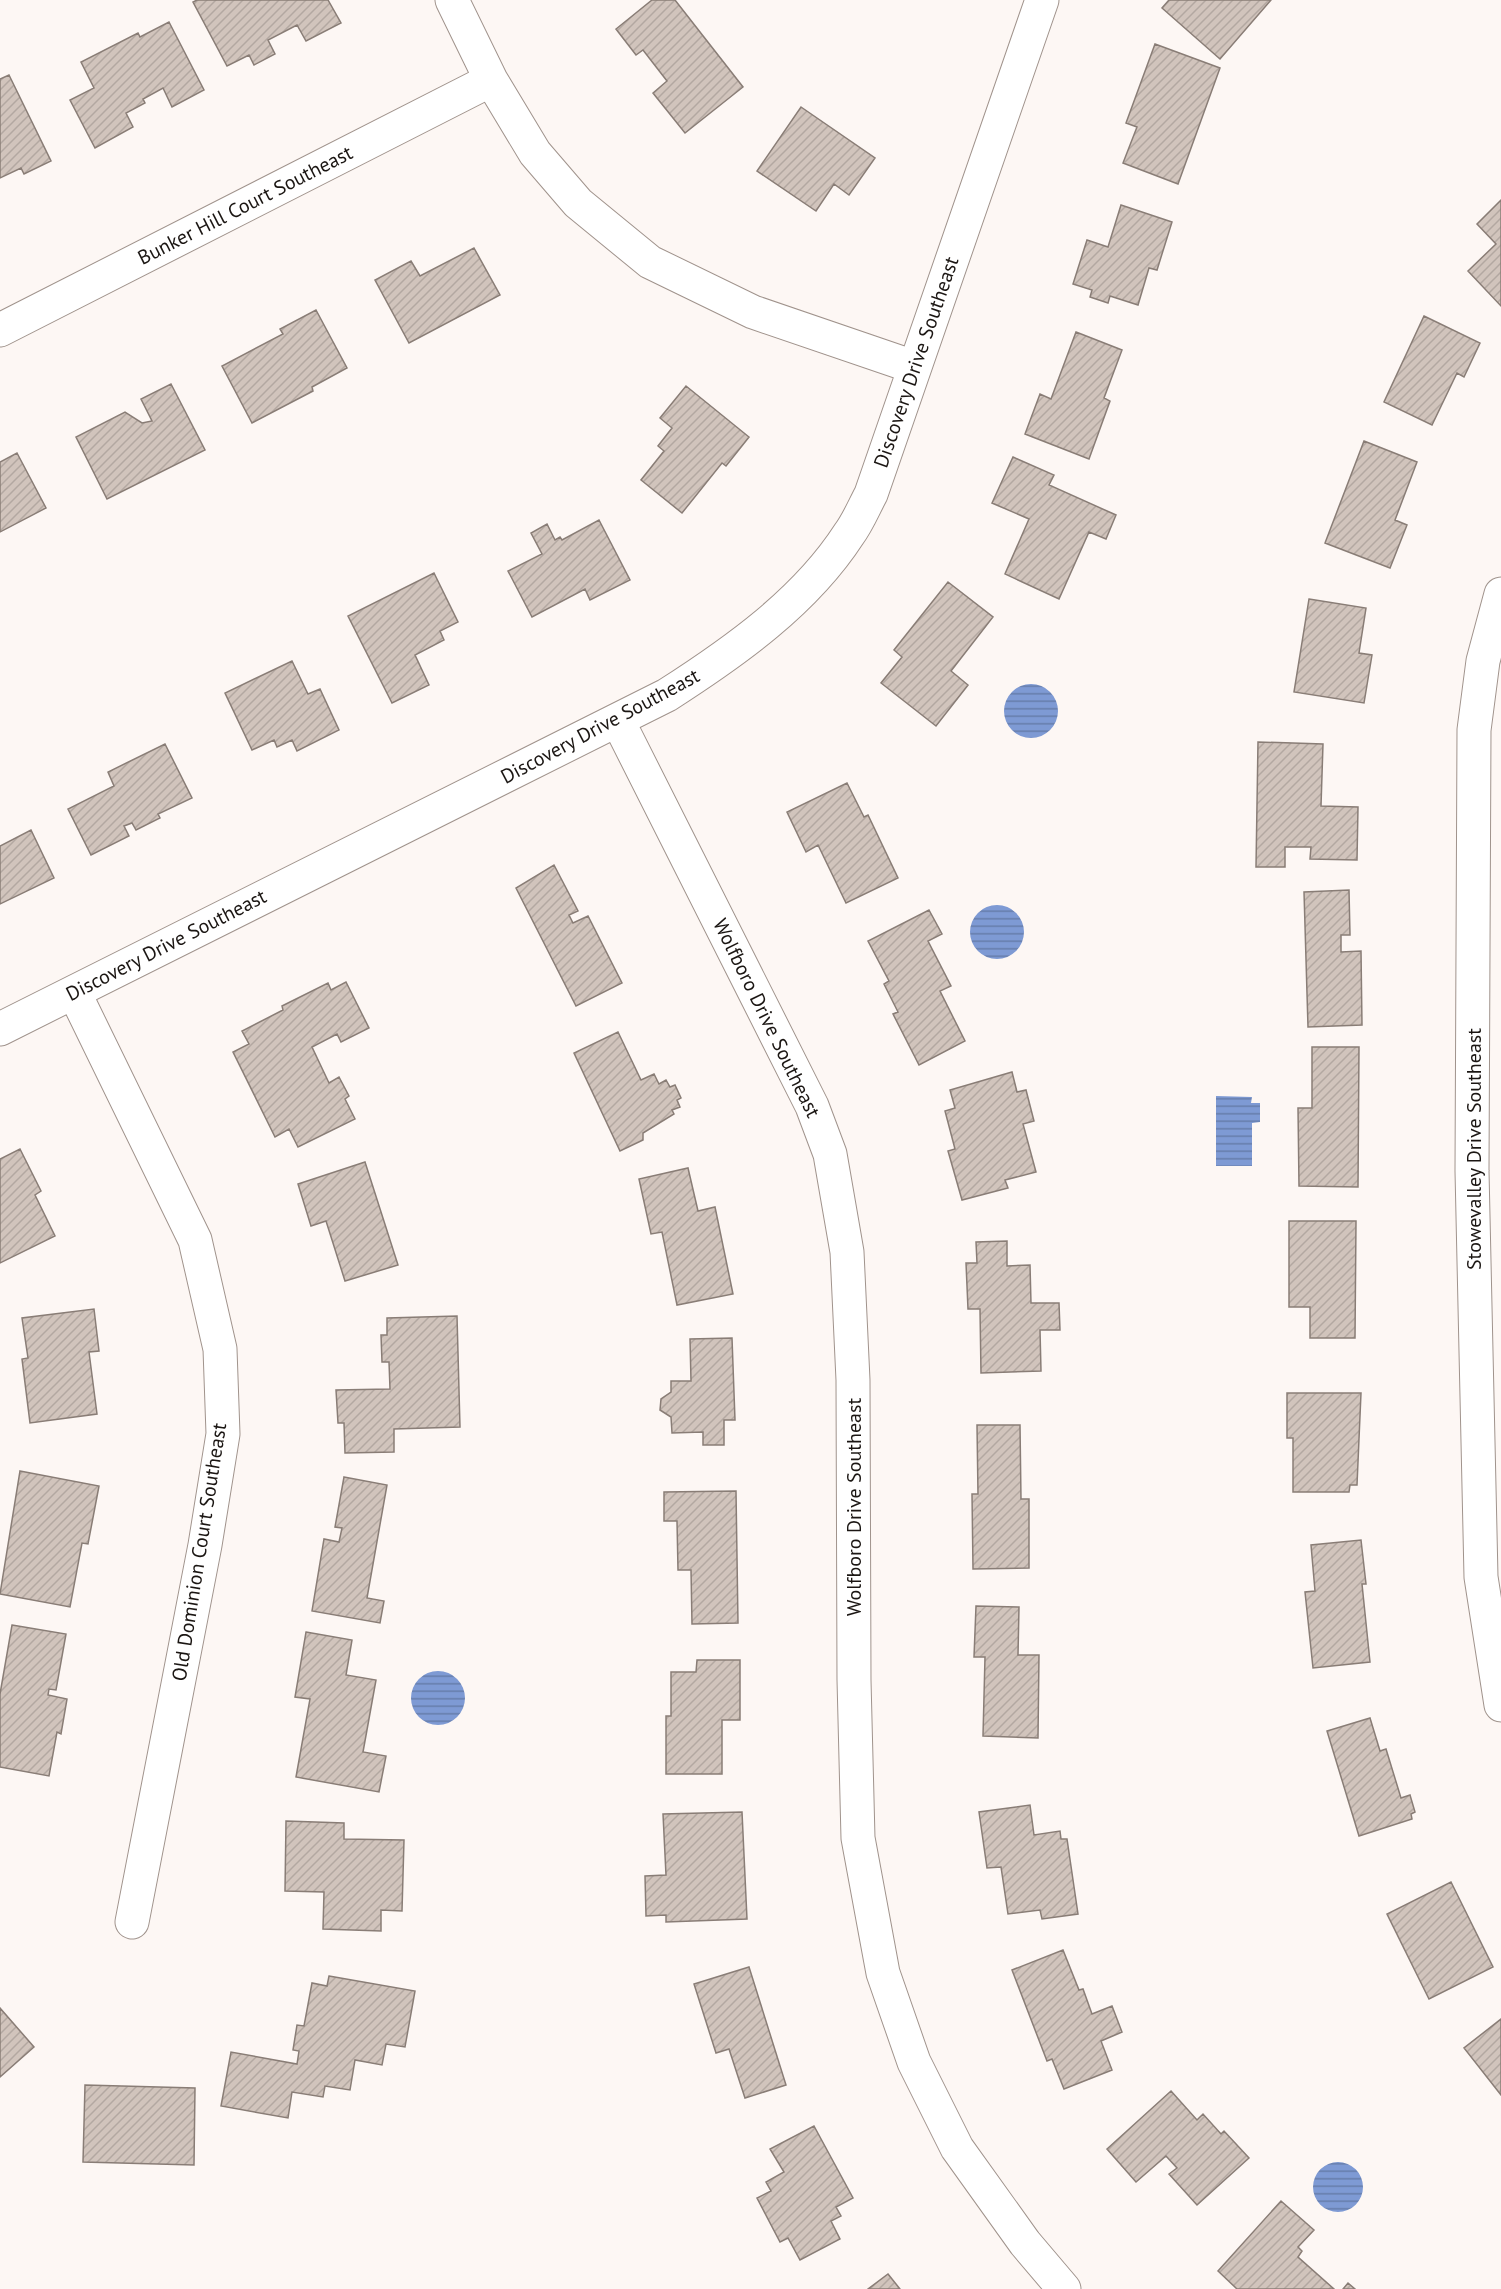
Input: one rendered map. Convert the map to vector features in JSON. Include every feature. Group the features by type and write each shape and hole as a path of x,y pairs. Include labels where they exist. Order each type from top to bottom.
{"street":[{"path":"452,0 491,80 535,153 578,203 650,262 753,312 914,367"},
{"name":"Discovery Drive Southeast","path":"0,1029 667,695 734,652 808,585 849,535 871,494 1042,0"},
{"name":"Bunker Hill Court Southeast","path":"0,330 491,80"},
{"name":"Stowevalley Drive Southeast","path":"1501,594 1483,661 1474,730 1472,1171 1481,1578 1501,1705"},
{"name":"Wolfboro Drive Southeast","path":"618,721 812,1106 830,1154 847,1252 853,1380 854,1680 858,1838 883,1972 914,2062 957,2148 1025,2243 1065,2289"},
{"name":"Old Dominion Court Southeast","path":"74,992 195,1240 220,1349 223,1434 205,1545 132,1923"}],"water":[{"path":"1031,684 1041,686 1050,692 1056,701 1058,711 1056,721 1050,730 1041,736 1031,738 1021,736 1012,730 1006,721 1004,711 1006,701 1012,692 1021,686"},
{"path":"997,905 1007,907 1016,913 1022,922 1024,932 1022,942 1016,951 1007,957 997,959 987,957 978,951 972,942 970,932 972,922 978,913 987,907"},
{"path":"1216,1096 1252,1097 1251,1103 1260,1103 1260,1122 1252,1123 1252,1166 1216,1166"},
{"path":"438,1671 448,1673 457,1679 463,1688 465,1698 463,1708 457,1717 448,1723 438,1725 428,1723 419,1717 413,1708 411,1698 413,1688 419,1679 428,1673"},
{"path":"1333,2162 1343,2162 1356,2169 1363,2182 1363,2192 1356,2205 1343,2212 1333,2212 1324,2208 1317,2201 1313,2192 1313,2182 1317,2173 1324,2166"}],"building":[{"path":"197,0 328,0 341,23 306,41 297,25 268,40 275,54 254,65 249,55 227,66 193,2"},
{"path":"652,0 675,0 743,87 685,133 653,93 667,81 643,50 636,55 616,29"},
{"path":"1169,0 1271,0 1220,59 1162,8"},
{"path":"169,22 204,90 172,107 163,88 143,99 145,103 126,113 133,127 95,148 70,100 94,88 81,62 138,33 140,37"},
{"path":"1155,44 1220,68 1178,184 1123,163 1137,127 1126,123"},
{"path":"9,75 51,161 24,174 21,168 0,178 0,79"},
{"path":"801,107 875,158 849,195 834,184 816,211 757,171"},
{"path":"1501,200 1501,306 1468,271 1496,244 1477,224"},
{"path":"1121,205 1172,222 1157,270 1149,268 1138,305 1110,296 1108,303 1090,297 1092,290 1073,284 1087,240 1108,247"},
{"path":"474,248 500,295 409,343 375,280 411,261 420,276"},
{"path":"316,310 347,368 312,387 313,391 252,423 222,366 283,334 280,329"},
{"path":"1424,316 1480,343 1464,377 1457,373 1432,425 1384,402"},
{"path":"1076,332 1122,350 1104,398 1110,401 1089,459 1025,434 1040,394 1051,399"},
{"path":"171,384 205,450 107,499 76,437 125,412 142,423 152,421 141,399"},
{"path":"686,386 749,437 726,466 722,463 682,513 641,480 664,451 658,446 672,428 660,418"},
{"path":"1364,441 1417,462 1395,520 1407,525 1390,568 1325,543"},
{"path":"17,453 46,508 0,532 0,462"},
{"path":"1013,457 1054,475 1049,485 1116,515 1106,539 1089,532 1059,599 1005,574 1029,519 992,503"},
{"path":"599,520 630,580 590,600 585,589 532,617 508,571 542,554 531,533 547,524 555,540 560,537 562,540"},
{"path":"434,573 458,622 440,631 444,640 415,655 429,685 392,703 348,616"},
{"path":"948,582 993,617 951,671 968,685 936,726 881,683 902,657 894,650"},
{"path":"1309,599 1366,608 1359,653 1372,655 1364,703 1294,692"},
{"path":"292,661 308,694 320,689 339,730 297,751 292,740 277,747 274,740 252,750 225,693"},
{"path":"1258,742 1323,744 1321,806 1358,807 1357,860 1310,859 1311,847 1285,847 1285,867 1256,867"},
{"path":"165,744 192,798 158,814 160,818 136,830 132,823 124,826 129,836 91,855 68,809 114,786 108,772"},
{"path":"847,783 864,817 868,815 898,878 846,903 818,845 806,852 787,812"},
{"path":"31,830 54,878 0,904 0,846"},
{"path":"554,865 578,911 569,915 573,923 588,916 622,983 576,1006 516,888"},
{"path":"1349,890 1350,935 1341,935 1341,952 1361,951 1362,1025 1308,1027 1304,892"},
{"path":"929,910 942,934 928,941 951,986 940,991 965,1041 919,1065 893,1014 898,1012 884,984 889,981 868,941"},
{"path":"346,982 369,1028 341,1042 337,1034 312,1047 329,1083 339,1077 349,1096 345,1099 355,1119 298,1147 289,1129 275,1137 233,1052 249,1044 242,1031 283,1010 282,1006 328,983 331,990"},
{"path":"618,1032 641,1080 654,1074 659,1084 666,1080 670,1087 675,1085 681,1098 677,1100 680,1107 672,1110 674,1114 643,1133 643,1140 620,1151 574,1053"},
{"path":"1312,1047 1359,1047 1358,1187 1299,1186 1298,1108 1312,1108"},
{"path":"1012,1072 1017,1092 1026,1090 1034,1121 1023,1124 1036,1172 1005,1180 1008,1188 962,1200 948,1151 955,1149 945,1111 955,1108 950,1090"},
{"path":"20,1149 41,1191 35,1195 55,1236 0,1263 0,1159"},
{"path":"365,1162 398,1265 345,1281 326,1221 311,1226 298,1184"},
{"path":"688,1168 698,1211 715,1207 733,1294 677,1305 662,1232 651,1234 639,1179"},
{"path":"1289,1221 1356,1221 1355,1338 1310,1338 1310,1307 1289,1307"},
{"path":"1007,1241 1007,1266 1030,1265 1031,1303 1059,1303 1060,1330 1040,1330 1041,1371 981,1373 980,1309 968,1309 966,1263 977,1263 976,1242"},
{"path":"94,1309 99,1351 89,1352 97,1414 30,1423 22,1359 28,1358 22,1318"},
{"path":"457,1316 460,1427 394,1429 394,1452 345,1453 344,1423 338,1423 336,1390 390,1389 389,1362 382,1362 381,1335 387,1335 387,1318"},
{"path":"732,1338 735,1420 724,1420 724,1445 703,1445 703,1432 672,1433 671,1417 660,1410 661,1399 671,1392 671,1381 691,1381 690,1339"},
{"path":"1287,1393 1361,1393 1357,1485 1350,1485 1349,1492 1293,1492 1293,1438 1287,1438"},
{"path":"977,1425 1020,1425 1021,1499 1029,1499 1029,1568 973,1569 972,1494 978,1494"},
{"path":"20,1471 99,1486 88,1544 82,1543 70,1607 0,1594"},
{"path":"344,1477 387,1485 367,1598 384,1601 380,1623 312,1611 324,1539 339,1542 342,1528 335,1527"},
{"path":"736,1491 738,1623 692,1624 691,1570 678,1570 677,1521 664,1521 664,1492"},
{"path":"1361,1540 1366,1584 1362,1584 1370,1662 1313,1668 1305,1592 1315,1591 1311,1545"},
{"path":"976,1606 1019,1607 1018,1655 1039,1655 1038,1738 983,1736 985,1657 974,1657"},
{"path":"12,1625 66,1634 56,1690 49,1689 48,1695 67,1699 61,1734 57,1732 49,1776 0,1767 0,1694"},
{"path":"306,1632 352,1640 346,1675 376,1680 363,1752 386,1756 379,1792 296,1777 310,1699 295,1697"},
{"path":"697,1660 740,1660 740,1720 722,1720 722,1774 666,1774 666,1716 671,1716 671,1672 696,1672"},
{"path":"1370,1718 1380,1751 1386,1749 1401,1798 1410,1795 1415,1812 1411,1814 1412,1819 1359,1836 1327,1731"},
{"path":"1030,1805 1034,1835 1060,1831 1061,1839 1067,1839 1078,1914 1042,1919 1040,1910 1008,1914 1001,1867 987,1868 979,1812"},
{"path":"742,1812 747,1919 666,1922 666,1915 646,1916 645,1876 666,1875 663,1814"},
{"path":"286,1821 344,1823 344,1839 404,1840 402,1911 381,1910 381,1931 323,1929 324,1892 285,1891"},
{"path":"1451,1882 1493,1967 1429,1999 1387,1914"},
{"path":"1063,1950 1079,1990 1083,1989 1092,2014 1112,2006 1122,2032 1101,2041 1112,2070 1064,2089 1052,2059 1047,2061 1012,1970"},
{"path":"749,1967 786,2085 745,2098 729,2049 716,2053 694,1984"},
{"path":"329,1976 415,1991 405,2047 386,2044 382,2065 355,2060 350,2090 325,2086 323,2097 292,2092 288,2118 221,2106 231,2052 297,2064 299,2051 293,2050 297,2025 304,2026 312,1983 327,1986"},
{"path":"0,2008 34,2047 0,2077"},
{"path":"1501,2019 1501,2095 1464,2048"},
{"path":"85,2085 195,2088 194,2165 83,2162"},
{"path":"1171,2091 1197,2120 1203,2114 1221,2134 1224,2131 1249,2158 1197,2205 1169,2174 1177,2168 1166,2156 1136,2182 1107,2149"},
{"path":"814,2126 853,2198 836,2207 841,2216 831,2221 840,2239 800,2260 788,2238 780,2242 757,2198 771,2191 766,2182 784,2172 770,2149"},
{"path":"1281,2201 1314,2230 1298,2247 1302,2251 1298,2257 1334,2289 1237,2289 1218,2271"},
{"path":"888,2274 900,2289 868,2289"},
{"path":"1348,2283 1355,2289 1343,2289"}]}
